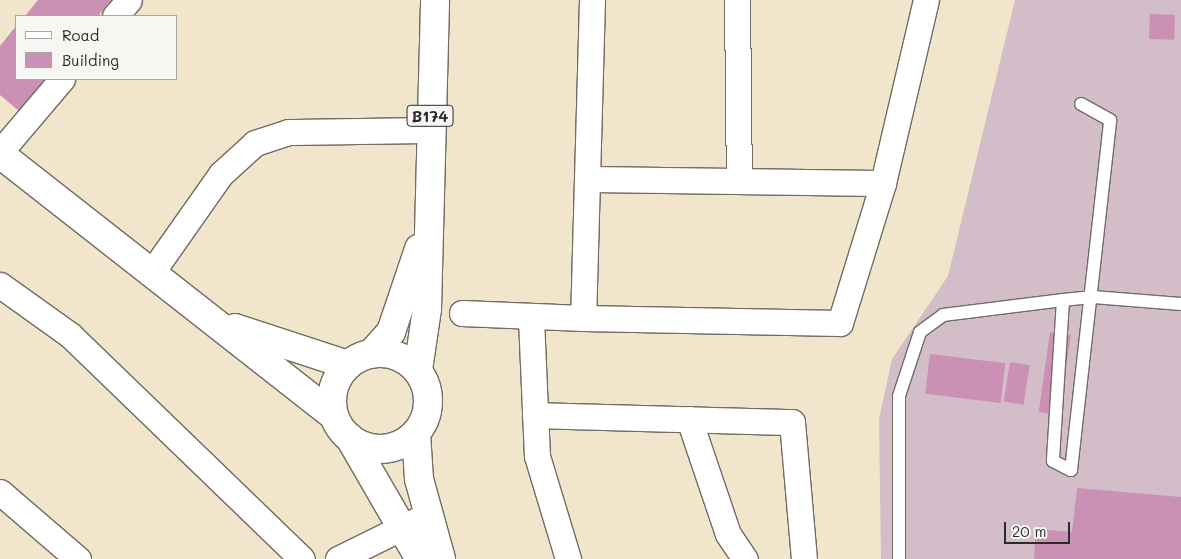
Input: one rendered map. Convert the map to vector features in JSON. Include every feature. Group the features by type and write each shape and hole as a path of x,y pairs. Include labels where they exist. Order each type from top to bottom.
{"main road":[{"name":"B174","path":"418,370 426,309 426,232 435,0"},
{"path":"0,153 209,315 334,416 350,438 420,559"},
{"name":"B174","path":"359,360 391,332 426,232"},
{"path":"209,315 254,338 359,360 397,355 418,370 428,406 416,433 427,515 441,559"},
{"path":"334,416 334,389 359,360"},
{"path":"350,438 376,449 391,448 416,433"}],"street":[{"path":"117,15 129,0"},
{"path":"582,318 592,0"},
{"path":"737,0 739,180"},
{"path":"462,312 531,319 582,318 840,323 883,183 926,0"},
{"path":"0,153 61,80"},
{"path":"152,272 221,174 255,143 288,132 430,130"},
{"path":"587,179 883,183"},
{"path":"0,285 70,335 302,559"},
{"path":"531,319 537,456 568,559"},
{"path":"535,414 792,422 804,559"},
{"path":"689,419 728,534 745,559"},
{"path":"0,492 74,558"},
{"path":"338,559 427,515"}],"lane":[{"path":"1063,300 1053,461 1071,470 1093,297 1110,120 1080,104"},
{"path":"899,559 899,396 920,332 943,315 1063,300 1093,297 1180,301"}],"shaded area":[{"path":"1015,0 1181,0 1181,559 881,559 879,419 892,359 948,276"}],"building":[{"path":"38,0 111,0 99,15 26,15"},
{"path":"1150,14 1175,15 1174,40 1149,39"},
{"path":"15,27 15,80 45,80 19,111 0,95 0,46"},
{"path":"1050,332 1071,335 1060,415 1039,412"},
{"path":"930,354 1005,363 1001,403 925,394"},
{"path":"1010,362 1030,365 1023,405 1004,402"},
{"path":"1077,488 1181,497 1181,559 1034,559 1036,529 1072,532"}]}
